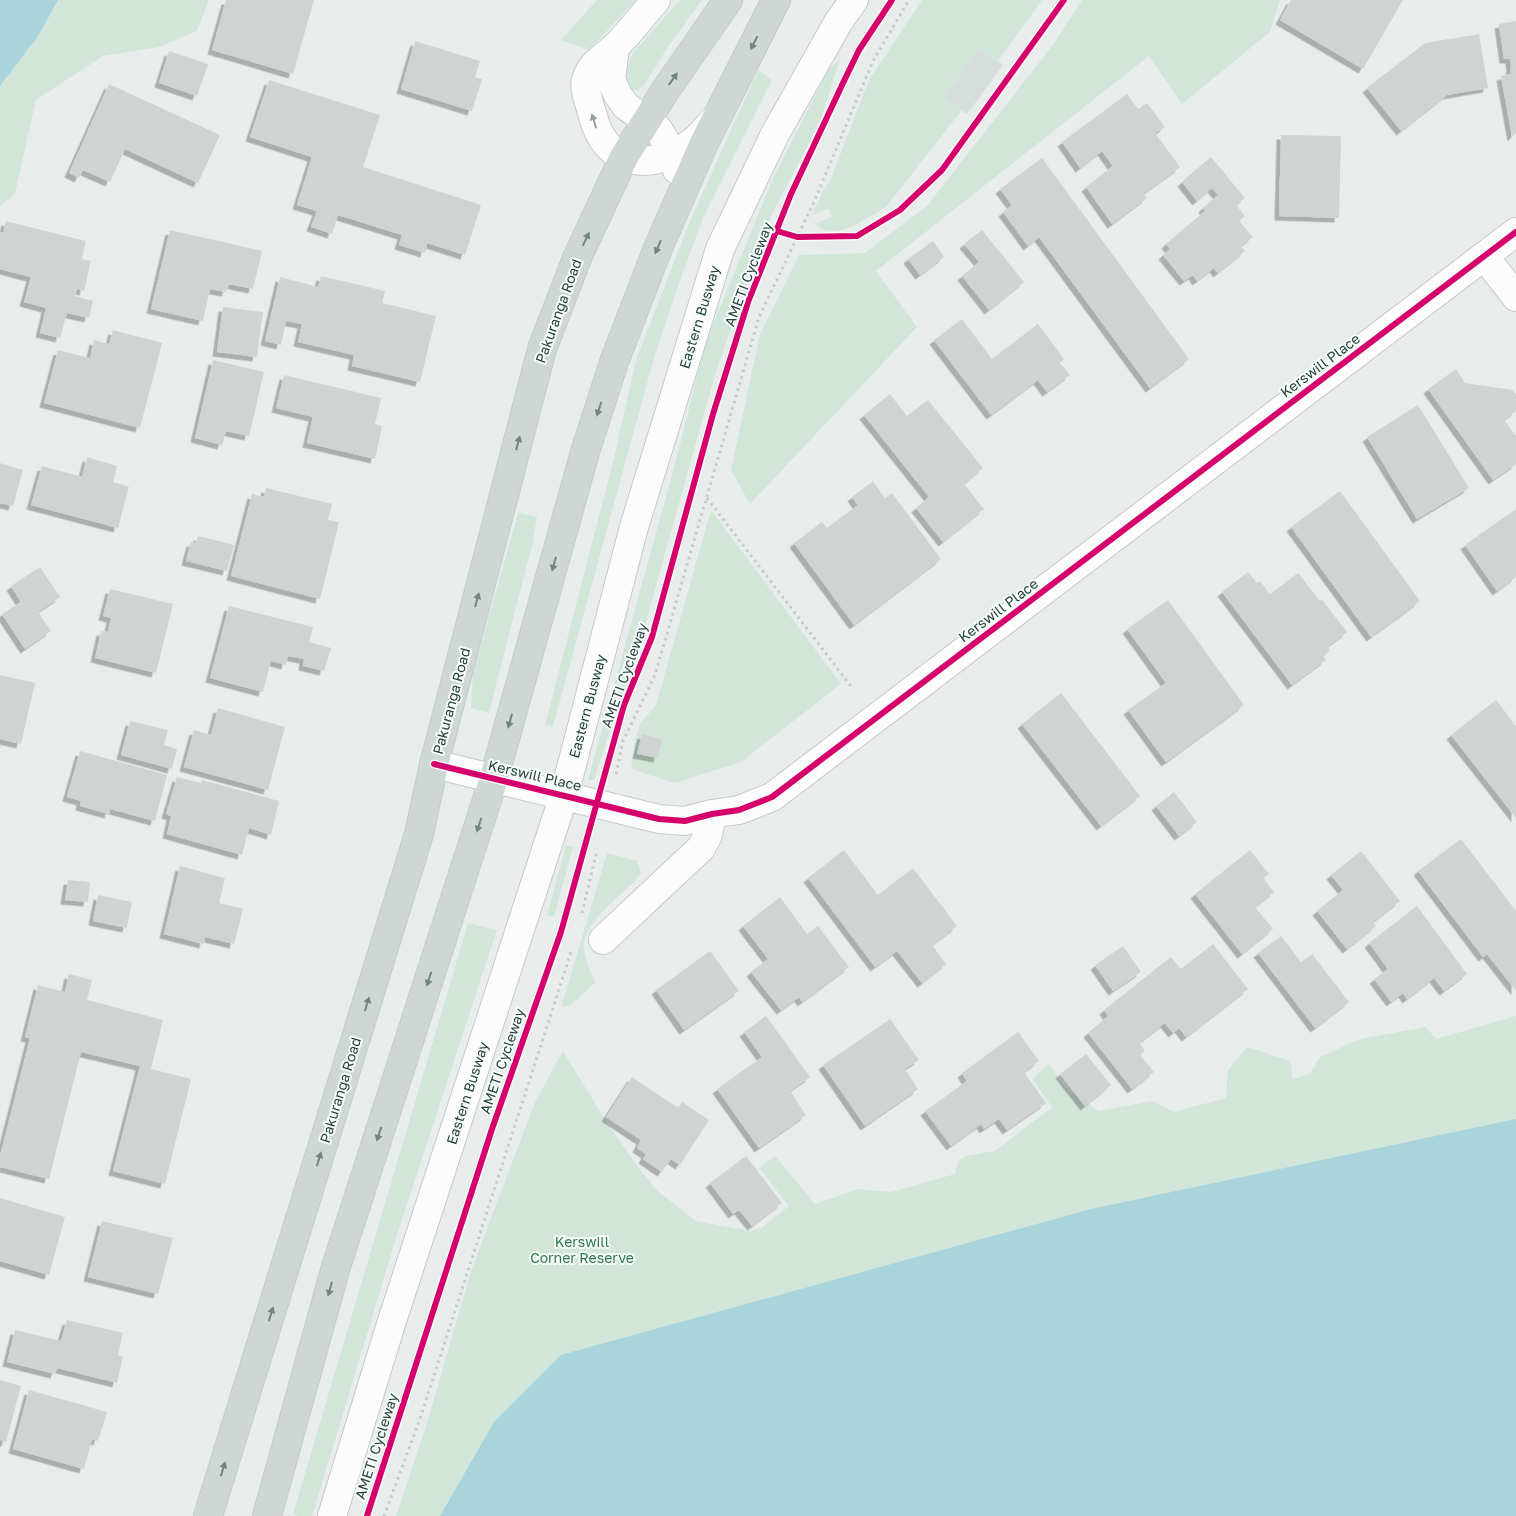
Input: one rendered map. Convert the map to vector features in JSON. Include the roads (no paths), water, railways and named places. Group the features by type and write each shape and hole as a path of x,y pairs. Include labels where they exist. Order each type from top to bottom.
{"main road":[{"name":"Pakuranga Road","path":"208,1516 410,866 434,764 542,349 577,258 624,157 646,120 728,0"},
{"path":"267,1516 335,1270 494,778 586,452 614,362 658,248 678,203 717,116 776,0"}],"street":[{"path":"656,0 615,47 593,64 585,82 595,126 606,145 624,157 639,162 673,154 692,143 717,116"},
{"name":"Eastern Busway","path":"332,1516 391,1324 564,796 634,527 720,249 774,134 839,21 854,0"},
{"path":"615,47 611,80 626,106 658,129 673,154 678,172 678,203"},
{"name":"Kerswill Place","path":"434,764 659,819 685,821 712,814 740,810 772,797 1516,232"},
{"path":"1484,256 1516,296"},
{"path":"603,940 701,848 708,835 712,814"}],"water":[{"path":"0,0 58,0 38,36 0,86"},
{"path":"1516,1119 1516,1516 440,1516 494,1422 561,1355 1091,1209"}],"park label":[{"name":"Kerswill Corner Reserve","path":"582,1250"}]}
